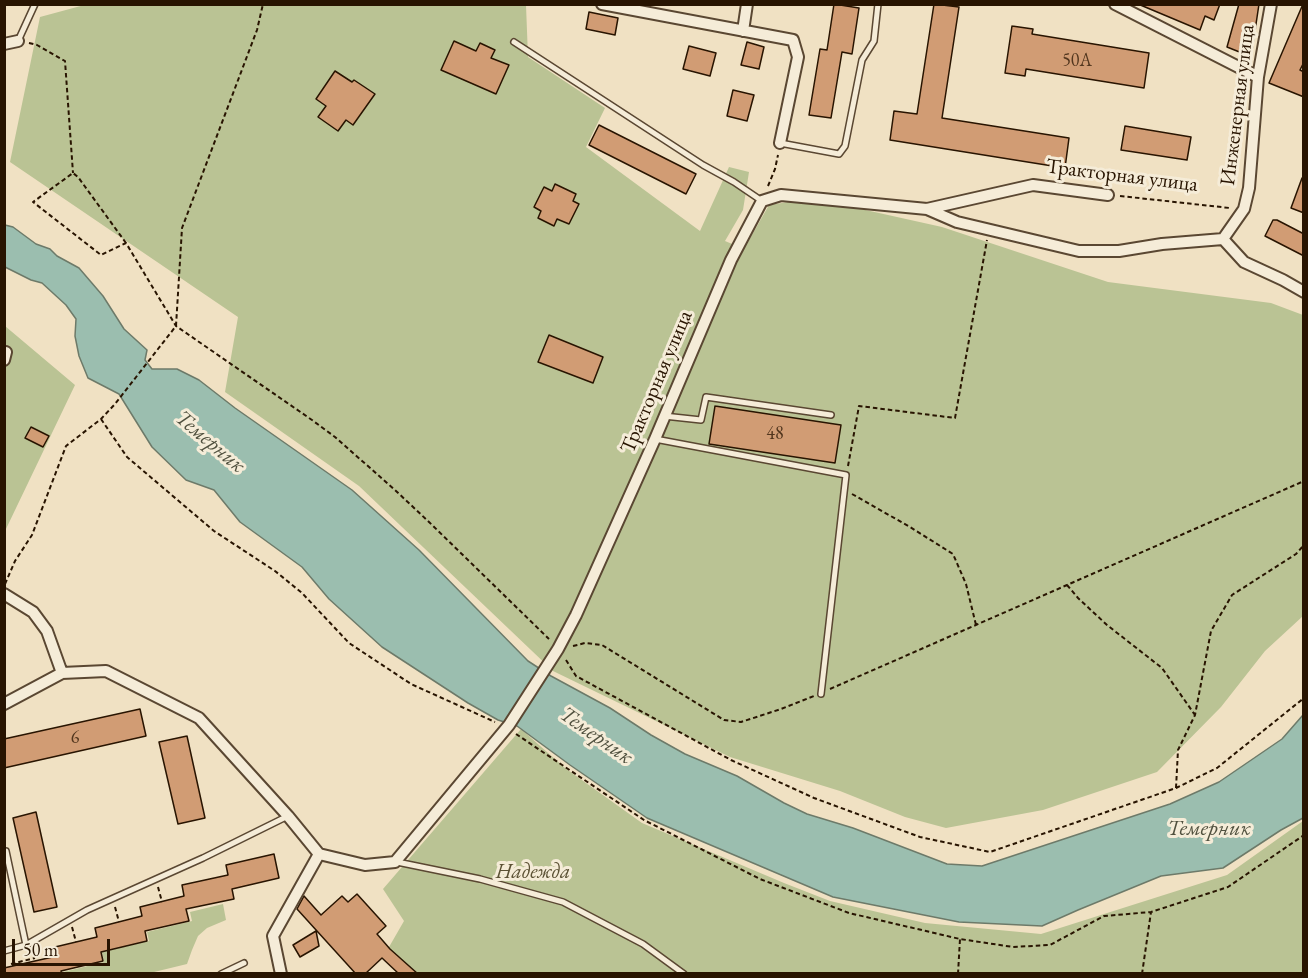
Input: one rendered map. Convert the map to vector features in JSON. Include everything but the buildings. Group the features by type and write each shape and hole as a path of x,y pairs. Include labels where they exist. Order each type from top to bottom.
{"street":[{"path":"602,4 793,40 798,57 780,143"},
{"path":"743,31 747,4"},
{"path":"1115,4 1258,77"},
{"name":"Инженерная улица","path":"1244,209 1249,188 1258,77 1271,4"},
{"path":"4,44 18,41"},
{"name":"Тракторная улица","path":"927,209 1033,185 1108,195"},
{"name":"Тракторная улица","path":"395,862 508,727 558,649 655,439 730,260 762,201 782,195 927,209 957,222 1079,251 1119,251 1162,244 1223,239"},
{"path":"1244,209 1223,239 1244,262 1304,292"},
{"path":"4,594 33,612 47,631 62,673"},
{"path":"4,704 62,673 106,671 199,718 288,816 319,854 365,865 395,862"},
{"path":"281,974 273,936 319,854"}],"lane":[{"path":"18,41 35,4"},
{"path":"780,143 839,154 845,146 862,60 874,41 878,4"},
{"path":"514,42 762,201"},
{"path":"664,416 701,420 706,397 831,415"},
{"path":"655,439 846,475 821,694"},
{"path":"4,951 26,945 113,899 288,816"},
{"path":"4,851 6,851 26,945"},
{"path":"395,862 480,879 563,902 643,944 684,974"},
{"path":"221,974 244,963"}],"path":[{"path":"4,586 15,561 32,536 66,446 101,419 115,404 176,326 182,228 257,30 263,4"},
{"path":"18,41 38,45 65,61 73,173 126,243 176,326 335,437 421,514 558,649 576,676 731,760 814,798 920,837 990,852 1176,788 1217,768 1304,698"},
{"path":"762,201 775,169 780,143"},
{"path":"73,173 33,202 101,255 126,243"},
{"name":"Тракторная улица","path":"1108,195 1244,209"},
{"path":"846,475 860,406 955,418 988,230"},
{"path":"101,419 127,457 214,531 275,571 302,593 349,642 411,684 508,727 644,820 760,879 849,913 960,939 1013,947 1050,945 1104,916 1151,912 1228,887 1304,835"},
{"path":"558,649 585,643 602,645 724,720 741,722 781,710 821,694 1304,481"},
{"path":"844,490 953,554 966,584 976,625"},
{"path":"1176,788 1178,750 1194,715 1211,631 1232,595 1296,554 1304,545"},
{"path":"1066,585 1107,625 1162,668 1194,715"},
{"path":"156,879 162,902"},
{"path":"113,899 118,922"},
{"path":"1142,974 1151,912"},
{"path":"71,920 76,942"},
{"path":"958,974 960,939"},
{"path":"11,964 35,958"}],"green space":[{"path":"88,4 524,4 526,5 528,57 605,108 586,147 700,231 729,167 749,172 743,210 725,241 744,249 769,205 801,200 852,207 942,227 1108,282 1271,303 1303,315 1303,616 1265,651 1221,707 1157,772 1043,810 946,828 905,817 840,791 730,757 553,671 359,486 225,392 238,317 10,162 40,17"},
{"path":"5,326 75,385 5,531"},
{"name":"Надежда","path":"521,729 565,768 642,823 830,901 925,923 1041,934 1227,875 1303,821 1303,973 412,973 385,954 404,921 383,889"},
{"path":"223,904 226,920 207,928 198,936 187,964 150,973 63,972 104,962 102,952 149,941 147,932 192,921 190,912"}],"water":[{"name":"Темерник","path":"5,225 13,227 36,244 50,249 57,256 79,268 103,296 124,329 147,350 145,360 152,369 177,369 199,380 352,490 419,550 528,661 685,754 737,776 807,814 853,828 947,864 982,866 1170,804 1219,782 1282,739 1303,715 1303,818 1223,868 1161,876 1042,926 959,922 833,897 647,818 517,726 498,720 468,703 382,647 329,599 302,567 240,522 214,490 186,480 152,447 119,394 88,378 79,356 75,336 76,319 66,305 42,283 5,267"}]}
